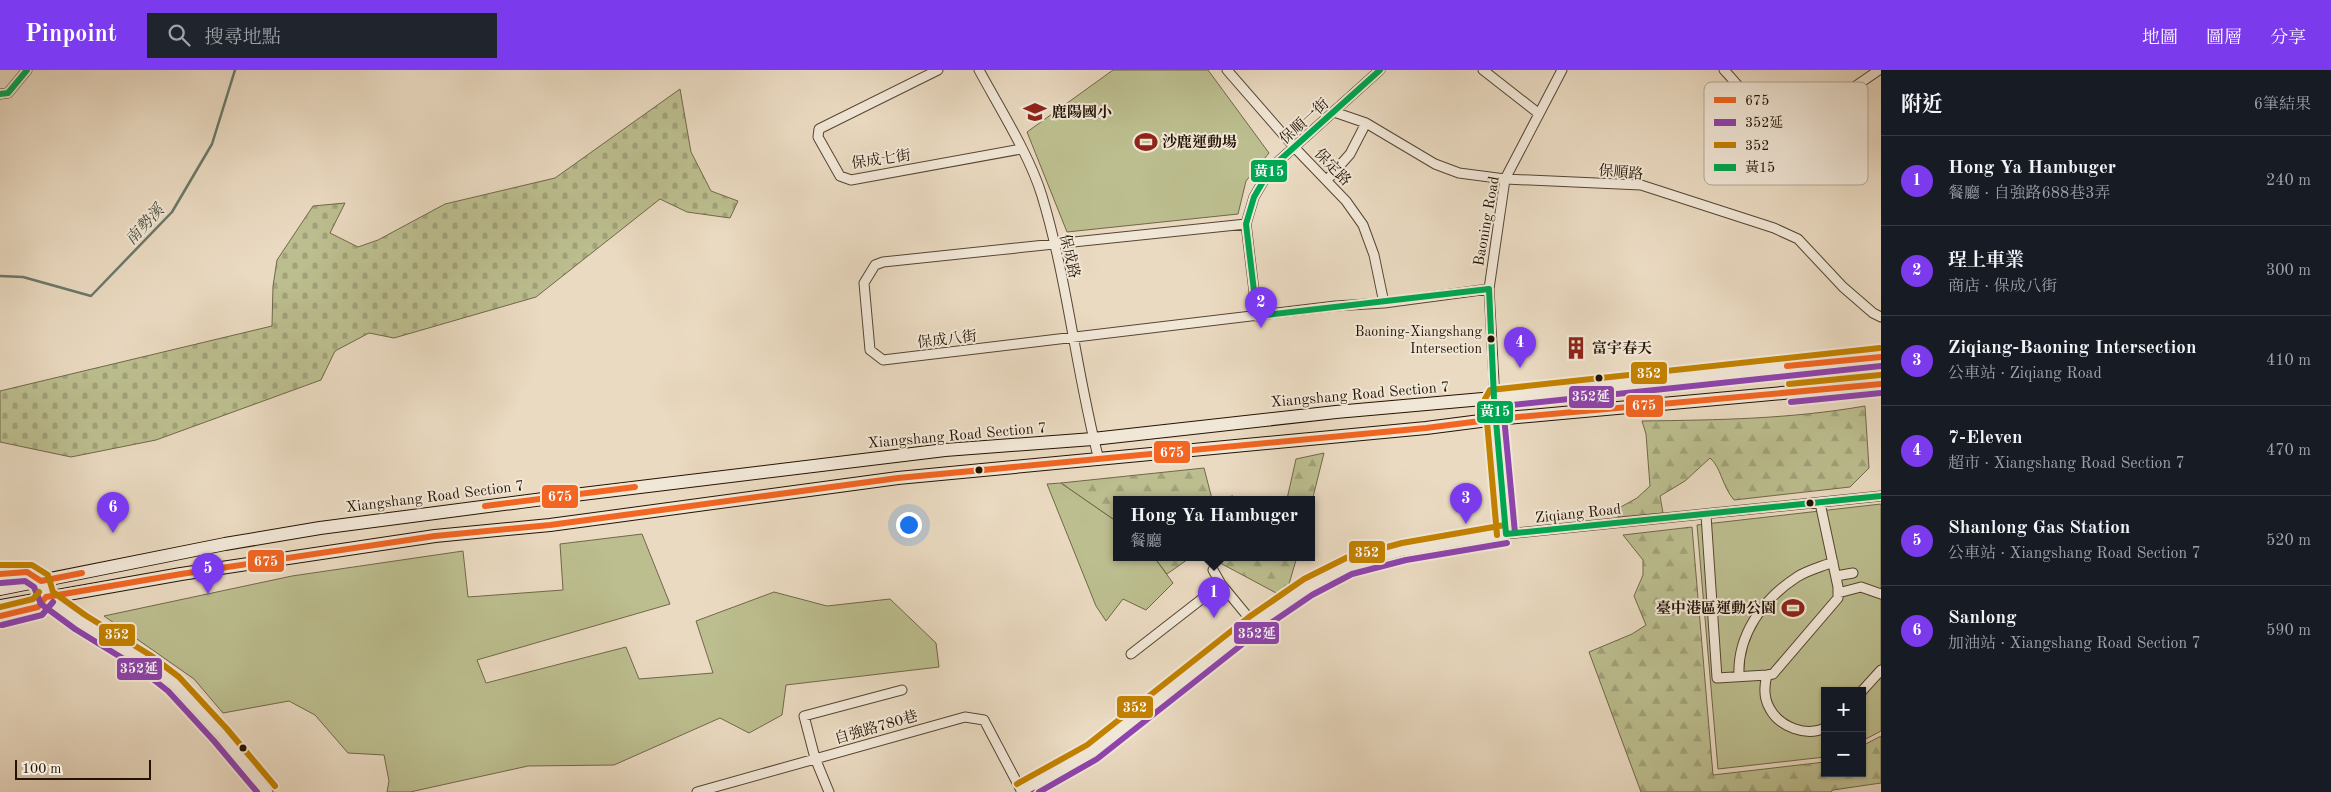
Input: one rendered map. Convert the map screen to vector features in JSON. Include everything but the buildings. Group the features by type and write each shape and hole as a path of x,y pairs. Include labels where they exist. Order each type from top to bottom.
{"main road":[{"name":"Xiangshang Road Section 7","path":"0,589 224,544 377,520 945,450 1094,439 1336,412 1494,398 1881,357"},
{"path":"0,606 181,574 436,536 550,525 898,478 1426,428 1496,419 1881,384"}],"street":[{"path":"0,94 8,93 27,70"},
{"name":"保成七街","path":"938,70 819,129 818,137 840,176 851,180 1021,149"},
{"name":"保成路","path":"979,70 1021,149 1042,194 1099,460"},
{"name":"保定路","path":"1227,70 1295,148 1346,201 1364,225 1374,255 1384,303"},
{"name":"保順一街","path":"1257,316 1246,224 1254,196 1271,168 1380,70"},
{"path":"1483,70 1538,113"},
{"name":"Baoning Road","path":"1496,419 1489,289 1505,179 1562,70"},
{"path":"1724,70 1735,82"},
{"path":"1862,82 1879,70"},
{"name":"保順路","path":"1334,112 1366,123 1435,164 1459,173 1505,179 1641,185 1774,228 1798,239 1843,287 1873,313 1881,317"},
{"path":"1327,180 1350,154 1366,123"},
{"name":"保成八街","path":"1246,224 1054,243 883,262 874,265 864,283 870,350 882,360 1335,306 1384,303 1489,289"},
{"name":"Ziqiang Road","path":"1022,792 1092,752 1254,624 1308,587 1349,566 1404,551 1506,534 1881,496"},
{"path":"1706,514 1717,678 1767,675 1773,674 1838,598 1836,576 1820,503"},
{"path":"1739,676 1740,651 1744,638 1763,608 1797,576 1833,562"},
{"path":"1213,570 1221,584 1254,624"},
{"path":"0,574 27,572 42,581 46,598 80,622 145,662 174,684 221,735 268,792"},
{"path":"1836,576 1853,573"},
{"path":"1131,654 1221,584"},
{"path":"1838,593 1861,587 1881,594"},
{"path":"0,616 38,607 46,598"},
{"path":"1866,687 1881,670"},
{"path":"1767,675 1764,687 1769,708 1778,718 1791,728 1810,732 1821,729"},
{"path":"829,792 815,758 804,716 902,690"},
{"name":"自強路780巷","path":"698,792 965,717 975,717 984,720 1022,792"}],"green space":[{"name":"沙鹿運動場","path":"1113,70 1208,70 1269,153 1246,181 1238,214 1067,232 1027,132"},
{"path":"680,89 691,152 711,191 738,201 730,218 687,212 660,199 536,297 394,338 369,333 335,351 321,380 156,440 71,457 0,442 0,391 272,326 273,286 277,260 313,206 345,203 330,233 358,247 378,240 445,204 555,178"},
{"path":"1865,406 1869,468 1850,487 1734,500 1717,466 1710,458 1685,481 1660,496 1663,513 1618,517 1619,508 1637,498 1650,486 1646,434 1642,421 1782,416"},
{"path":"1324,453 1313,496 1288,496 1296,459"},
{"path":"1204,468 1211,496 1113,496 1113,519 1061,483"},
{"path":"1061,483 1113,519 1113,561 1157,561 1173,583 1146,610 1123,599 1106,621 1096,606 1047,484"},
{"name":"臺中港區運動公園","path":"1881,504 1881,731 1866,739 1866,687 1821,687 1821,757 1718,769 1697,525"},
{"path":"1692,527 1713,775 1821,762 1821,777 1866,777 1866,744 1881,736 1881,783 1833,790 1831,792 1641,792 1589,652 1632,634 1646,625 1634,596 1643,575 1643,560 1623,535"},
{"path":"642,534 670,604 477,660 486,683 626,647 639,679 713,673 696,621 774,592 827,606 890,599 936,643 939,667 786,685 782,715 749,733 720,718 614,765 528,766 410,792 387,792 389,781 384,755 348,753 315,715 289,701 223,713 194,679 104,616 292,576 463,551 468,597 563,590 560,544"},
{"path":"1157,561 1185,561 1167,574"},
{"path":"1216,561 1296,561 1289,584 1278,594"}],"waterway":[{"name":"南勢溪","path":"0,276 23,277 91,296 172,212 212,144 235,70"}],"transit line":[{"name":"黃15","path":"0,94 8,93 27,70"},
{"name":"黃15","path":"1257,316 1246,224 1254,197 1271,168 1380,70"},
{"name":"黃15","path":"1489,289 1494,398 1506,534"},
{"name":"黃15","path":"1257,316 1489,289"},
{"name":"352","path":"1497,535 1485,399 1490,390 1880,348"},
{"name":"675","path":"1787,366 1881,357"},
{"name":"352延","path":"1515,533 1503,406 1881,366"},
{"name":"352","path":"1789,384 1880,375"},
{"name":"675","path":"0,616 38,607 46,597 181,574 435,536 550,525 898,478 1426,428 1496,419 1881,384"},
{"name":"352延","path":"1791,402 1881,393"},
{"name":"675","path":"485,506 635,487"},
{"name":"黃15","path":"1506,534 1881,496"},
{"name":"352","path":"1017,784 1087,745 1249,617 1304,579 1346,558 1402,543 1505,525"},
{"name":"352延","path":"1039,792 1097,759 1259,631 1312,595 1352,574 1406,560 1507,543"},
{"name":"352","path":"0,565 32,565 48,575 53,592 85,615 150,655 179,677 227,729 275,786"},
{"name":"675","path":"0,574 27,572 41,581 82,573"},
{"name":"352延","path":"1,583 25,581 34,587 41,604 75,629 140,669 168,691 257,792"},
{"name":"352","path":"0,607 33,599 39,592"},
{"name":"352延","path":"2,625 42,615 53,602"}],"place":[{"name":"鹿陽國小","path":"1035,112"},
{"name":"沙鹿運動場","path":"1146,142"},
{"name":"珵上車業","path":"1261,328"},
{"name":"Baoning-Xiangshang Intersection","path":"1491,339"},
{"name":"富宇春天","path":"1576,348"},
{"name":"7-Eleven","path":"1520,368"},
{"name":"Ziqiang-Baoning Intersection","path":"1466,524"},
{"name":"Sanlong","path":"113,533"},
{"name":"Shanlong Gas Station","path":"208,594"},
{"name":"臺中港區運動公園","path":"1793,608"},
{"name":"Hong Ya Hambuger","path":"1214,618"}]}
